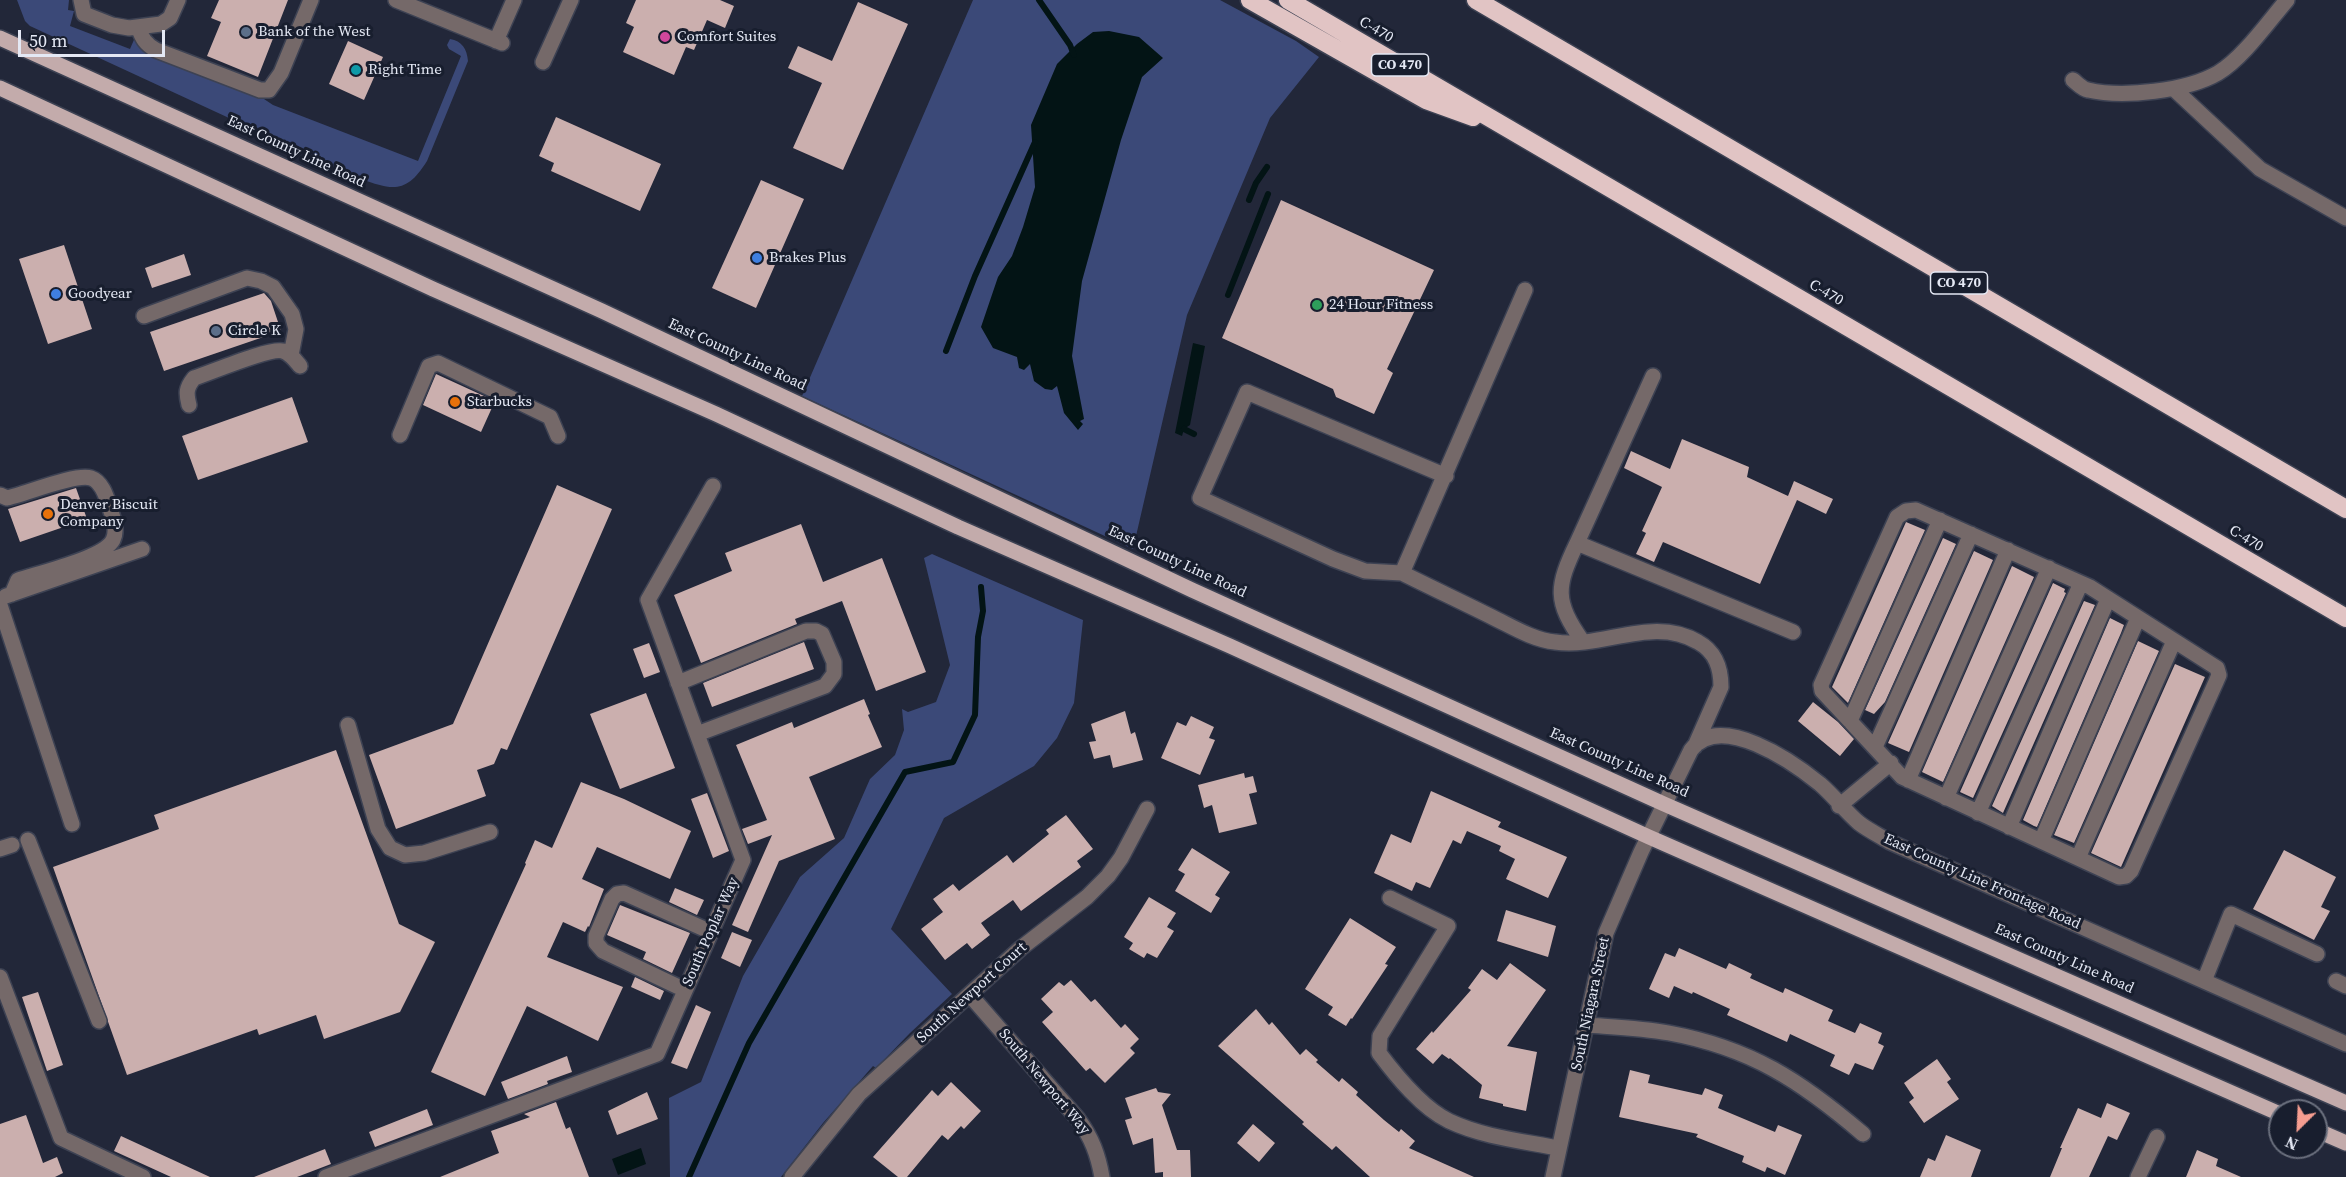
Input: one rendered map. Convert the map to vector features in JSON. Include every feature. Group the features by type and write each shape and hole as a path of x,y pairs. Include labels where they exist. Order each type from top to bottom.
{"highway":[{"path":"1250,0 1426,100 1512,130"},
{"name":"C-470","path":"1288,0 2346,618"},
{"name":"CO 470","path":"1476,0 2346,509"},
{"path":"1499,0 1517,11 1572,56"}],"main road":[{"name":"East County Line Road","path":"0,38 602,311 1192,590 1664,804 2346,1103"},
{"path":"0,88 958,527 1230,646 1649,837 2268,1109"},
{"path":"2328,1135 2346,1143"}],"street":[{"path":"81,0 84,14 112,24 138,27 161,24 170,18 177,0"},
{"path":"138,27 147,45 156,50 260,90 269,90 281,73 310,0"},
{"path":"396,0 499,42 514,0"},
{"path":"543,62 571,0"},
{"path":"2073,80 2085,90 2136,93 2174,89 2218,73 2248,46 2288,0"},
{"path":"2174,89 2260,169 2346,218"},
{"path":"144,316 247,278 273,287 292,314 296,330 296,361 281,350 267,352 194,378 186,394 189,405"},
{"path":"1402,573 1525,290"},
{"path":"400,435 429,366 438,363 550,417 558,436"},
{"path":"1583,642 1567,620 1561,585 1564,569 1653,376"},
{"path":"1446,476 1247,392 1200,498 1333,559 1365,571 1402,573 1524,633 1555,642 1583,642 1658,630 1674,631 1689,636 1710,650 1720,670 1721,687 1695,746 1664,804"},
{"path":"0,495 7,498 72,478 91,478 99,484 106,496 115,523 115,538 108,548 18,580 6,596"},
{"name":"South Poplar Way","path":"326,1177 657,1054 743,860 648,600 713,486"},
{"path":"1916,510 1971,534 2081,583 2217,668 2219,675 2216,682 2131,871 2126,876 2119,877 1902,777 1822,690 1821,685 1898,517 1906,511 1916,510"},
{"path":"1850,721 1940,520"},
{"path":"1875,747 1971,534"},
{"path":"1577,543 1793,632"},
{"path":"6,596 142,549"},
{"path":"1908,780 2008,550"},
{"path":"1946,798 2049,568"},
{"path":"1978,813 2081,583"},
{"path":"2008,827 2108,599"},
{"path":"0,605 72,824"},
{"path":"2041,841 2138,618"},
{"path":"678,683 806,631 816,631 822,634 834,662 834,674 825,686 697,735"},
{"path":"2078,858 2174,641"},
{"path":"348,725 378,829 390,848 405,855 424,853 490,832"},
{"name":"East County Line Frontage Road","path":"1695,746 1708,737 1729,736 1765,748 1806,773 1829,792 1839,806 1861,825 1890,842 2346,1044"},
{"path":"1839,806 1891,763"},
{"name":"South Niagara Street","path":"1553,1177 1606,933 1664,804"},
{"name":"South Newport Court","path":"792,1177 859,1094 1021,948 1087,897 1108,876 1121,858 1147,809"},
{"path":"28,840 99,1021"},
{"path":"685,990 603,951 596,942 596,936 612,899 616,894 624,893 711,932"},
{"path":"1390,898 1449,926 1380,1036 1379,1053 1400,1080 1448,1120 1479,1133 1558,1148"},
{"path":"2204,981 2230,914 2318,954"},
{"path":"0,977 61,1138 142,1177"},
{"name":"South Newport Way","path":"970,994 1089,1134 1097,1153 1102,1177"},
{"path":"1587,1024 1669,1033 1737,1051 1773,1067 1801,1084 1863,1134"},
{"path":"2138,1177 2157,1137"}],"shaded area":[{"path":"17,0 69,0 68,10 74,11 70,26 130,49 136,35 140,47 148,53 252,91 273,105 418,161 461,56 449,49 447,45 450,39 463,46 468,61 427,161 406,184 382,186 361,179 30,26 25,21"},
{"path":"973,0 1220,0 1296,41 1319,57 1270,118 1187,315 1133,549 802,396"},
{"path":"1109,31 1139,37 1163,58 1142,77 1121,140 1082,281 1072,356 1084,419 1080,421 1083,424 1078,430 1064,413 1057,386 1052,390 1045,389 1034,381 1030,364 1024,370 1019,368 1017,357 993,348 981,327 998,277 1012,256 1035,187 1031,125 1057,64 1093,32"},
{"path":"1193,343 1205,346 1190,425 1184,429 1182,436 1175,433"},
{"path":"932,554 1083,620 1074,703 1057,738 1034,766 944,818 891,929 952,994 876,1068 873,1066 823,1123 781,1177 670,1177 669,1098 701,1082 743,976 800,877 844,838 870,779 895,755 904,730 902,709 908,712 936,702 950,665 924,558"},
{"path":"641,1148 646,1164 618,1175 612,1159"}],"building":[{"name":"Bank of the West","path":"219,0 288,0 258,77 207,56 221,22 211,18"},
{"name":"Comfort Suites","path":"636,0 720,0 734,6 725,28 707,20 694,50 686,47 674,75 623,52 634,27 626,23"},
{"path":"858,2 908,24 843,170 793,148 822,83 788,68 798,46 832,61"},
{"name":"Right Time","path":"348,41 383,57 364,100 329,84"},
{"path":"556,117 661,164 640,211 551,171 554,163 539,156"},
{"path":"761,180 804,199 756,308 712,288"},
{"path":"1281,200 1434,270 1387,369 1393,373 1374,414 1336,397 1333,389 1222,338"},
{"name":"Goodyear","path":"64,245 92,329 48,344 19,259"},
{"path":"184,254 191,275 152,288 145,268"},
{"name":"Circle K","path":"264,293 271,301 281,331 164,371 150,332"},
{"path":"436,374 495,401 481,432 423,405"},
{"path":"292,397 308,442 198,480 182,436"},
{"path":"1682,439 1749,467 1747,477 1788,496 1794,481 1833,499 1826,514 1797,500 1760,584 1663,542 1654,562 1636,554 1646,533 1642,531 1662,487 1624,468 1631,451 1670,469"},
{"path":"557,485 612,509 507,750 501,748 494,764 477,770 486,796 396,829 369,755 453,724"},
{"name":"Denver Biscuit Company","path":"76,488 87,519 20,542 8,509"},
{"path":"1906,522 1925,530 1848,703 1832,687"},
{"path":"801,524 823,582 882,558 926,672 876,691 842,601 795,619 797,624 701,663 674,595 732,571 725,553"},
{"path":"1943,538 1956,544 1885,702 1874,714 1865,710"},
{"path":"1974,551 1993,560 1909,752 1888,743"},
{"path":"2012,566 2034,577 1943,782 1922,772"},
{"path":"2053,583 2065,589 2066,593 1973,798 1960,792"},
{"path":"2084,601 2095,605 2003,813 1992,806"},
{"path":"2110,618 2124,625 2037,827 2034,826 2023,820"},
{"path":"2138,641 2159,651 2074,843 2054,835"},
{"path":"804,642 814,669 712,707 703,683"},
{"path":"649,643 660,672 644,678 633,649"},
{"path":"2175,664 2205,677 2121,867 2091,853"},
{"path":"646,693 675,768 620,789 590,714"},
{"path":"864,699 870,714 868,715 882,747 809,777 835,839 779,861 748,932 732,925 772,835 748,844 742,829 767,820 736,745 792,722 794,728"},
{"path":"1813,702 1838,722 1854,739 1840,756 1798,721"},
{"path":"1125,711 1131,734 1135,732 1143,760 1113,768 1110,755 1094,759 1089,742 1096,741 1091,724"},
{"path":"1191,716 1214,727 1209,738 1215,740 1200,775 1161,758 1177,722 1186,726"},
{"path":"336,750 399,924 435,942 400,1012 324,1039 316,1015 259,1035 257,1029 127,1075 53,867 159,829 154,815"},
{"path":"1244,773 1245,778 1253,776 1257,792 1249,794 1257,824 1219,833 1212,805 1204,808 1198,785"},
{"path":"581,782 624,799 691,831 670,879 597,847 582,879 604,889 589,927 585,932 563,922 547,957 623,987 598,1041 527,1006 485,1096 431,1072 535,840 552,848"},
{"path":"1431,791 1501,822 1498,827 1567,857 1548,898 1506,879 1515,859 1499,851 1501,846 1467,831 1461,844 1453,840 1430,888 1416,882 1412,891 1374,873 1391,834 1411,843"},
{"path":"707,793 729,851 713,858 691,799"},
{"path":"1066,815 1093,849 1077,861 1081,867 1021,911 1013,900 981,923 990,935 972,949 967,943 945,960 921,929 943,912 933,899 953,884 959,891 1007,855 1013,863 1049,834 1046,830"},
{"path":"1192,848 1230,872 1215,895 1220,898 1211,913 1175,891 1185,874 1178,870"},
{"path":"2284,850 2336,877 2321,907 2330,911 2314,940 2253,909"},
{"path":"675,888 704,900 697,915 669,902"},
{"path":"1149,897 1176,913 1167,927 1174,931 1157,958 1147,953 1144,958 1129,949 1133,943 1124,937"},
{"path":"620,905 690,933 672,973 643,959 646,952 607,935"},
{"path":"1506,910 1556,926 1548,957 1497,941"},
{"path":"1350,918 1396,947 1385,964 1388,965 1346,1026 1328,1015 1333,1007 1305,989"},
{"path":"732,932 752,940 740,967 721,958"},
{"path":"1679,948 1726,969 1729,963 1752,974 1750,978 1783,993 1785,988 1833,1010 1828,1021 1855,1033 1860,1023 1882,1033 1878,1043 1884,1046 1873,1070 1855,1063 1849,1075 1830,1066 1835,1055 1790,1034 1787,1042 1727,1015 1730,1009 1693,992 1692,994 1674,986 1669,998 1649,989 1665,953 1675,957"},
{"path":"1510,963 1546,990 1507,1046 1537,1052 1526,1111 1479,1098 1482,1085 1450,1058 1442,1054 1433,1064 1416,1049 1471,990 1468,988 1482,969 1497,980"},
{"path":"635,977 664,991 660,1000 631,987"},
{"path":"1071,980 1091,1002 1095,999 1121,1028 1125,1024 1139,1039 1130,1048 1135,1053 1105,1083 1090,1068 1086,1071 1042,1022 1053,1012 1041,999 1059,982 1064,986"},
{"path":"38,992 63,1065 47,1071 22,997"},
{"path":"696,1005 711,1012 687,1069 671,1063"},
{"path":"1256,1009 1269,1025 1272,1022 1300,1055 1306,1049 1318,1060 1316,1062 1339,1082 1342,1078 1358,1092 1356,1095 1384,1120 1399,1132 1401,1129 1415,1141 1409,1148 1474,1177 1370,1177 1336,1146 1332,1150 1302,1124 1304,1122 1218,1046"},
{"path":"567,1056 572,1072 508,1099 501,1082"},
{"path":"1937,1059 1951,1079 1947,1082 1959,1099 1924,1123 1909,1102 1914,1098 1904,1083"},
{"path":"1630,1070 1650,1075 1648,1083 1702,1095 1705,1088 1723,1095 1718,1108 1775,1132 1778,1125 1802,1135 1785,1175 1767,1167 1765,1172 1742,1162 1744,1156 1696,1137 1698,1134 1619,1117"},
{"path":"951,1082 981,1111 964,1129 961,1126 948,1140 942,1135 907,1177 898,1177 873,1157 932,1090 938,1096"},
{"path":"1156,1088 1158,1092 1171,1094 1162,1105 1177,1150 1190,1150 1191,1177 1163,1177 1163,1172 1155,1173 1153,1138 1133,1145 1125,1120 1132,1118 1125,1098"},
{"path":"647,1092 658,1119 617,1135 608,1111"},
{"path":"556,1102 566,1129 570,1127 589,1177 440,1177 499,1153 491,1131 530,1117 524,1114"},
{"path":"2107,1103 2130,1113 2117,1140 2108,1136 2089,1177 2050,1177 2078,1108 2101,1118"},
{"path":"427,1109 433,1125 375,1147 369,1132"},
{"path":"26,1115 43,1163 57,1157 63,1173 55,1177 0,1177 0,1124"},
{"path":"1253,1124 1275,1143 1259,1162 1237,1143"},
{"path":"1946,1135 1981,1150 1971,1177 1920,1177 1928,1158 1935,1161"},
{"path":"121,1136 210,1177 171,1177 114,1151"},
{"path":"325,1149 331,1164 297,1177 254,1177"},
{"path":"2197,1150 2218,1159 2216,1166 2241,1177 2186,1177"}],"waterway":[{"path":"1039,0 1070,45 1074,55"},
{"path":"946,351 975,276 1035,142"},
{"path":"1249,200 1256,183 1267,167"},
{"path":"1228,295 1268,194"},
{"path":"1184,429 1194,434"},
{"path":"689,1177 749,1043 905,772 953,762 975,715 978,637 983,611 981,587"}],"place":[{"name":"Bank of the West","path":"246,32"},
{"name":"Comfort Suites","path":"665,37"},
{"name":"Right Time","path":"356,70"},
{"name":"Brakes Plus","path":"757,258"},
{"name":"Goodyear","path":"56,294"},
{"name":"24 Hour Fitness","path":"1317,305"},
{"name":"Circle K","path":"216,331"},
{"name":"Starbucks","path":"455,402"},
{"name":"Denver Biscuit Company","path":"48,514"}]}
